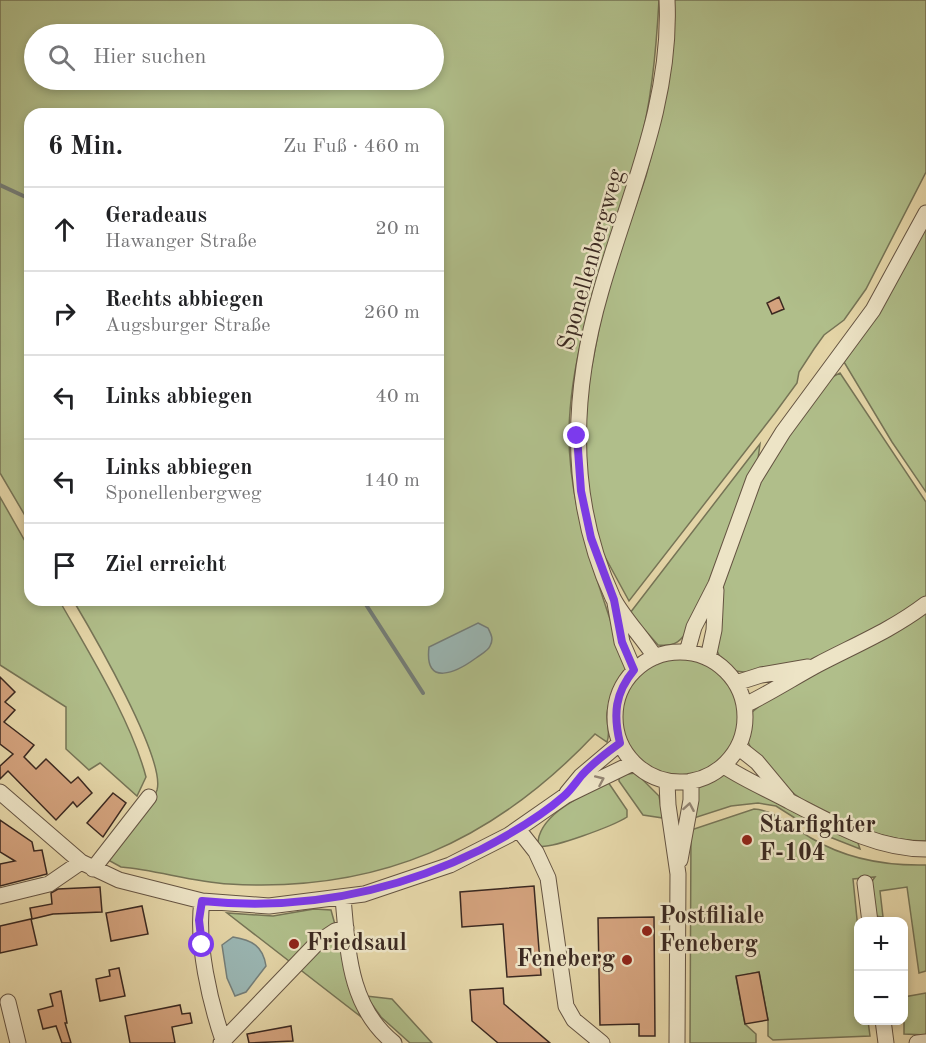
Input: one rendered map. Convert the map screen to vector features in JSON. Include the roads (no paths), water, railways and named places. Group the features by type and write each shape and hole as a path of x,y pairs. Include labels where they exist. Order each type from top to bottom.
{"street":[{"name":"Sponellenbergweg","path":"634,670 622,642 614,600 597,559 581,491 577,436 579,404 590,335 601,291 636,186 655,113 663,70 667,0"},
{"path":"687,652 694,627 716,584 747,493 764,460 873,310 926,213"},
{"path":"708,658 714,630 716,584"},
{"name":"Sponellenbergweg","path":"614,600 655,657"},
{"path":"745,705 771,693 817,665 881,634 926,604"},
{"path":"670,652 687,652 708,658 721,666 736,683 745,705 746,722 738,747 724,766 704,778 667,782 646,773 633,763 620,743 615,722 615,709 626,680 634,670 655,657 670,652"},
{"path":"736,683 760,675 817,665"},
{"path":"565,796 581,776 620,743"},
{"path":"738,747 757,762 789,801"},
{"path":"0,792 87,865 143,888 202,901 269,906 343,898 386,888 450,865 518,829 565,796 633,763"},
{"path":"724,766 746,780 858,836 892,845 926,849"},
{"path":"678,874 691,800 691,781"},
{"path":"667,782 678,874 677,1043"},
{"path":"0,897 49,884 87,865 149,797"},
{"path":"518,829 536,852 548,878 566,1006 574,1020 602,1043"},
{"path":"865,883 869,917"},
{"path":"343,898 352,974 360,1001 376,1026 394,1043"},
{"path":"202,901 199,920 202,945 222,1042"},
{"path":"222,1042 317,943 335,931 346,928"},
{"path":"8,1002 18,1043"},
{"path":"884,1025 886,1043"},
{"path":"917,1043 926,1042"}],"water":[{"path":"478,623 488,628 491,634 492,641 488,649 460,668 443,673 432,668 429,660 429,647"},
{"path":"233,937 256,945 262,953 266,966 246,992 235,996 227,978 222,945"}],"waterway":[{"path":"0,185 24,196"},
{"path":"367,606 423,693"}],"place":[{"name":"Starfighter F-104","path":"747,840"},
{"name":"Postfiliale Feneberg","path":"647,931"},
{"name":"Friedsaul","path":"294,944"},
{"name":"Feneberg","path":"627,960"}]}
